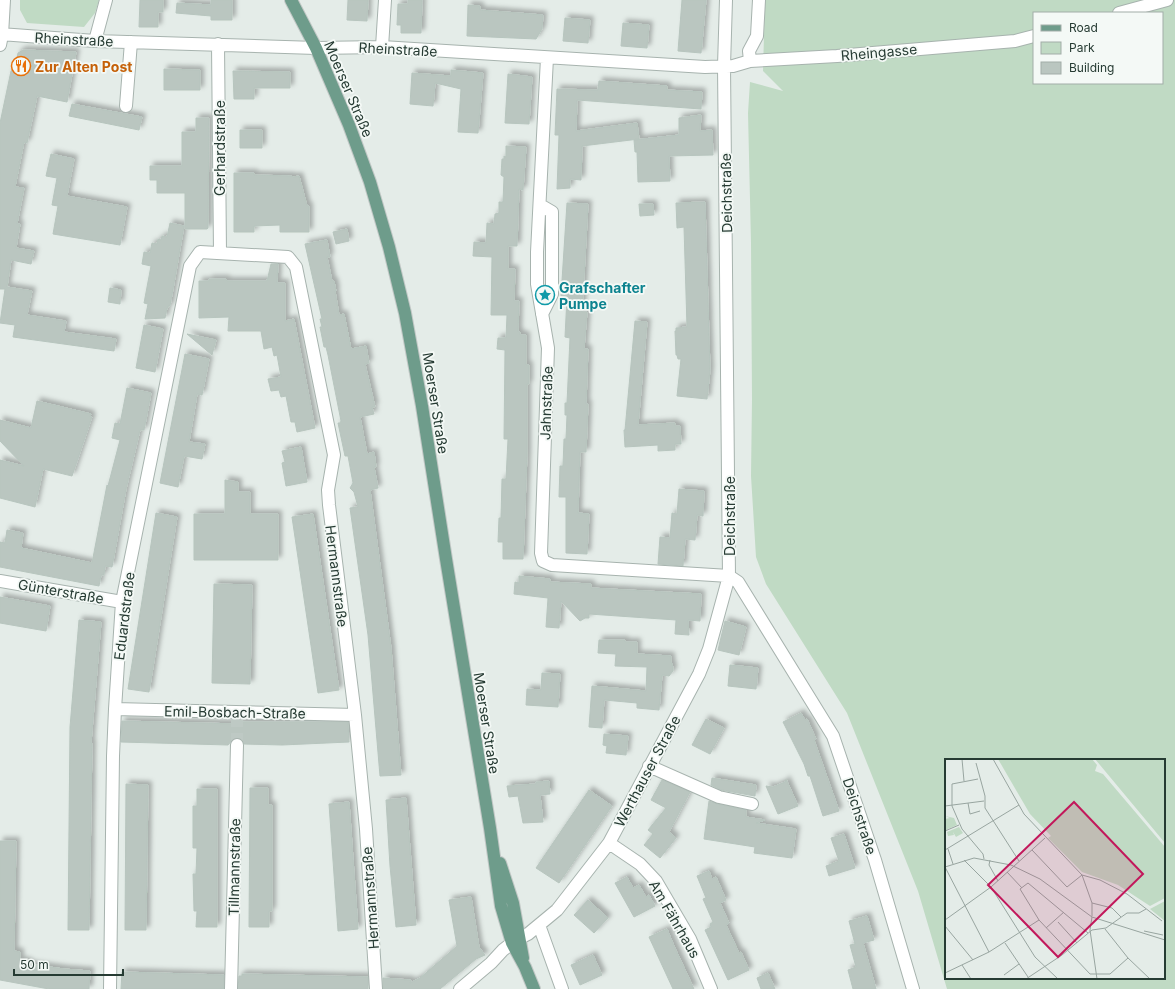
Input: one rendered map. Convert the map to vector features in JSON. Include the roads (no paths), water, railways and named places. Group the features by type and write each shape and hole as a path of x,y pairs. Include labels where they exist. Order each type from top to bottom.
{"main road":[{"name":"Moerser Straße","path":"291,0 316,48 349,125 370,182 389,247 405,313 422,406 490,828 513,903 516,940 534,989"}],"street":[{"path":"1,38 4,0"},
{"path":"95,41 106,0"},
{"path":"382,47 385,0"},
{"name":"Deichstraße","path":"726,0 724,66 729,576 738,582 833,736 874,860 913,989"},
{"path":"750,61 749,51 758,36 759,0"},
{"path":"1122,12 1167,0"},
{"name":"Rheingasse","path":"724,66 733,66 750,61 838,56 1007,42 1033,36"},
{"name":"Rheinstraße","path":"1,38 316,48 382,47 705,67 724,66"},
{"path":"126,106 131,42"},
{"name":"Gerhardstraße","path":"218,44 220,253"},
{"name":"Jahnstraße","path":"547,58 537,284 548,348 541,554 543,561 552,565 729,576"},
{"name":"Hermannstraße","path":"200,252 288,257 296,267 334,455 328,490 329,505 355,715 366,829 376,989"},
{"name":"Eduardstraße","path":"110,989 115,709 122,602 190,266 200,252"},
{"name":"Werthauser Straße","path":"460,989 516,940 528,934 557,910 609,843 699,674 711,643 729,576"},
{"name":"Günterstraße","path":"0,581 122,602"},
{"name":"Emil-Bosbach-Straße","path":"115,709 237,715 355,715"},
{"name":"Tillmannstraße","path":"231,989 236,745"},
{"path":"650,766 719,797 752,804"},
{"name":"Am Fährhaus","path":"609,843 640,864 656,881 690,939 711,989"},
{"path":"539,925 562,989"}],"tunnel":[{"path":"237,719 237,745"}],"place":[{"name":"Zur Alten Post","path":"21,66"},
{"name":"Grafschafter Pumpe","path":"545,295"}]}
